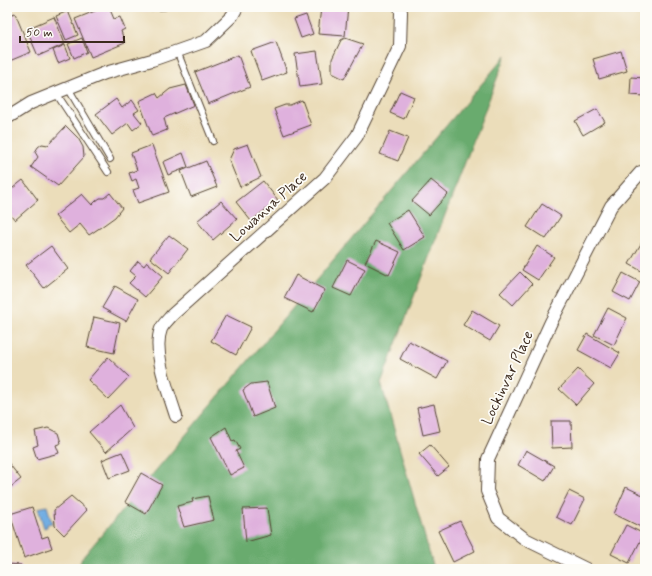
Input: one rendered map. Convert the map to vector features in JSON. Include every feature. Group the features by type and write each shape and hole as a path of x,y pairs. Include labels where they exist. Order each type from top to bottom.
{"street":[{"path":"7,118 31,103 105,73 152,60 206,41 232,16 237,7"},
{"name":"Lowanna Place","path":"176,416 159,359 158,342 161,328 172,315 325,178 357,136 400,46 400,7"},
{"name":"Lockinvar Place","path":"586,569 525,540 498,518 487,491 488,459 551,322 611,206 641,172"}],"lane":[{"path":"177,52 213,141"},
{"path":"68,88 110,159"},
{"path":"56,93 108,172"}],"green space":[{"path":"506,55 381,383 434,569 78,569 82,558"}],"water":[{"path":"47,506 52,523 47,524 47,527 44,528 38,508"}],"building":[{"path":"105,7 109,7 114,19 120,17 125,29 121,31 125,43 91,57 75,19"},
{"path":"142,7 166,7 166,10 143,11"},
{"path":"321,7 348,7 345,36 318,34"},
{"path":"68,11 78,35 66,40 56,16"},
{"path":"15,13 31,52 7,62 7,16"},
{"path":"306,15 313,34 301,38 294,19"},
{"path":"54,17 65,44 38,56 29,35 33,33 31,27"},
{"path":"82,38 87,52 74,58 68,44"},
{"path":"345,38 363,44 344,79 332,73 332,59 341,40"},
{"path":"276,42 287,72 262,81 251,51"},
{"path":"65,45 70,58 58,63 53,50"},
{"path":"317,51 322,84 300,87 295,54"},
{"path":"621,51 627,71 599,79 593,59"},
{"path":"238,55 250,87 208,104 195,72"},
{"path":"631,77 645,78 645,96 630,95"},
{"path":"186,85 194,105 164,118 167,130 152,136 139,101 156,93 159,98 170,89"},
{"path":"400,91 414,97 404,119 390,113"},
{"path":"116,99 122,108 132,100 139,110 134,113 142,123 133,130 128,123 112,135 96,114"},
{"path":"302,100 311,125 284,135 274,109"},
{"path":"597,109 605,122 583,135 575,121"},
{"path":"66,126 78,138 83,147 84,157 58,186 31,167 38,157 35,152 38,147 42,144 48,145"},
{"path":"390,131 408,138 398,161 380,154"},
{"path":"248,144 261,177 240,187 229,160 234,149"},
{"path":"152,145 169,192 138,203 133,190 139,188 136,179 132,181 129,173 137,170 131,153"},
{"path":"183,153 188,167 168,175 163,162"},
{"path":"206,161 217,187 191,197 181,171"},
{"path":"23,180 38,200 15,220 7,210 7,190 8,192"},
{"path":"431,180 448,194 429,215 412,201"},
{"path":"263,181 278,200 251,221 236,202"},
{"path":"110,193 122,208 115,217 89,235 80,224 69,233 55,216 82,194 92,205 100,198 104,198"},
{"path":"221,201 237,219 213,240 197,221"},
{"path":"542,204 561,216 546,239 527,227"},
{"path":"408,210 425,237 404,250 387,223"},
{"path":"169,235 188,249 169,273 150,258"},
{"path":"376,241 400,252 389,275 365,263"},
{"path":"642,242 645,244 645,273 629,264"},
{"path":"51,246 68,269 44,288 26,265"},
{"path":"537,246 554,257 538,280 522,270"},
{"path":"347,260 365,269 351,296 333,288"},
{"path":"138,261 144,266 147,262 163,276 145,297 129,283 136,276 130,271"},
{"path":"520,272 532,284 513,305 500,293"},
{"path":"623,273 640,282 630,301 613,292"},
{"path":"296,275 325,290 313,312 284,298"},
{"path":"115,286 138,299 126,321 102,308"},
{"path":"608,308 627,318 614,345 594,335"},
{"path":"472,310 499,326 490,341 463,325"},
{"path":"226,315 251,327 236,355 211,341"},
{"path":"94,317 120,323 114,353 87,347"},
{"path":"587,334 620,353 611,368 578,350"},
{"path":"409,341 447,361 437,379 400,359"},
{"path":"108,357 129,377 108,399 88,380"},
{"path":"578,369 594,384 576,405 559,389"},
{"path":"267,382 275,408 253,417 243,390 251,384"},
{"path":"434,404 440,431 423,435 417,408"},
{"path":"120,405 133,428 106,452 89,432"},
{"path":"551,421 571,421 572,447 552,448"},
{"path":"226,427 232,441 235,440 240,449 236,451 244,468 230,475 211,437"},
{"path":"48,428 58,433 61,443 56,445 59,453 37,459 33,447 38,445 35,431"},
{"path":"430,445 449,467 438,476 419,454"},
{"path":"526,450 554,466 545,481 518,465"},
{"path":"122,452 130,470 109,478 102,460"},
{"path":"7,461 21,479 7,490"},
{"path":"141,473 162,485 146,514 125,502"},
{"path":"626,487 645,496 645,529 614,514"},
{"path":"569,491 585,499 572,525 556,517"},
{"path":"71,496 87,510 64,535 55,526 54,510"},
{"path":"208,496 214,520 184,527 177,506 193,502 192,499"},
{"path":"32,507 42,538 48,536 52,548 24,558 10,514"},
{"path":"267,508 271,535 246,542 243,509"},
{"path":"460,521 475,551 453,562 438,531"},
{"path":"626,525 644,534 629,563 611,554"},
{"path":"7,564 21,565 21,569 7,569"}]}
